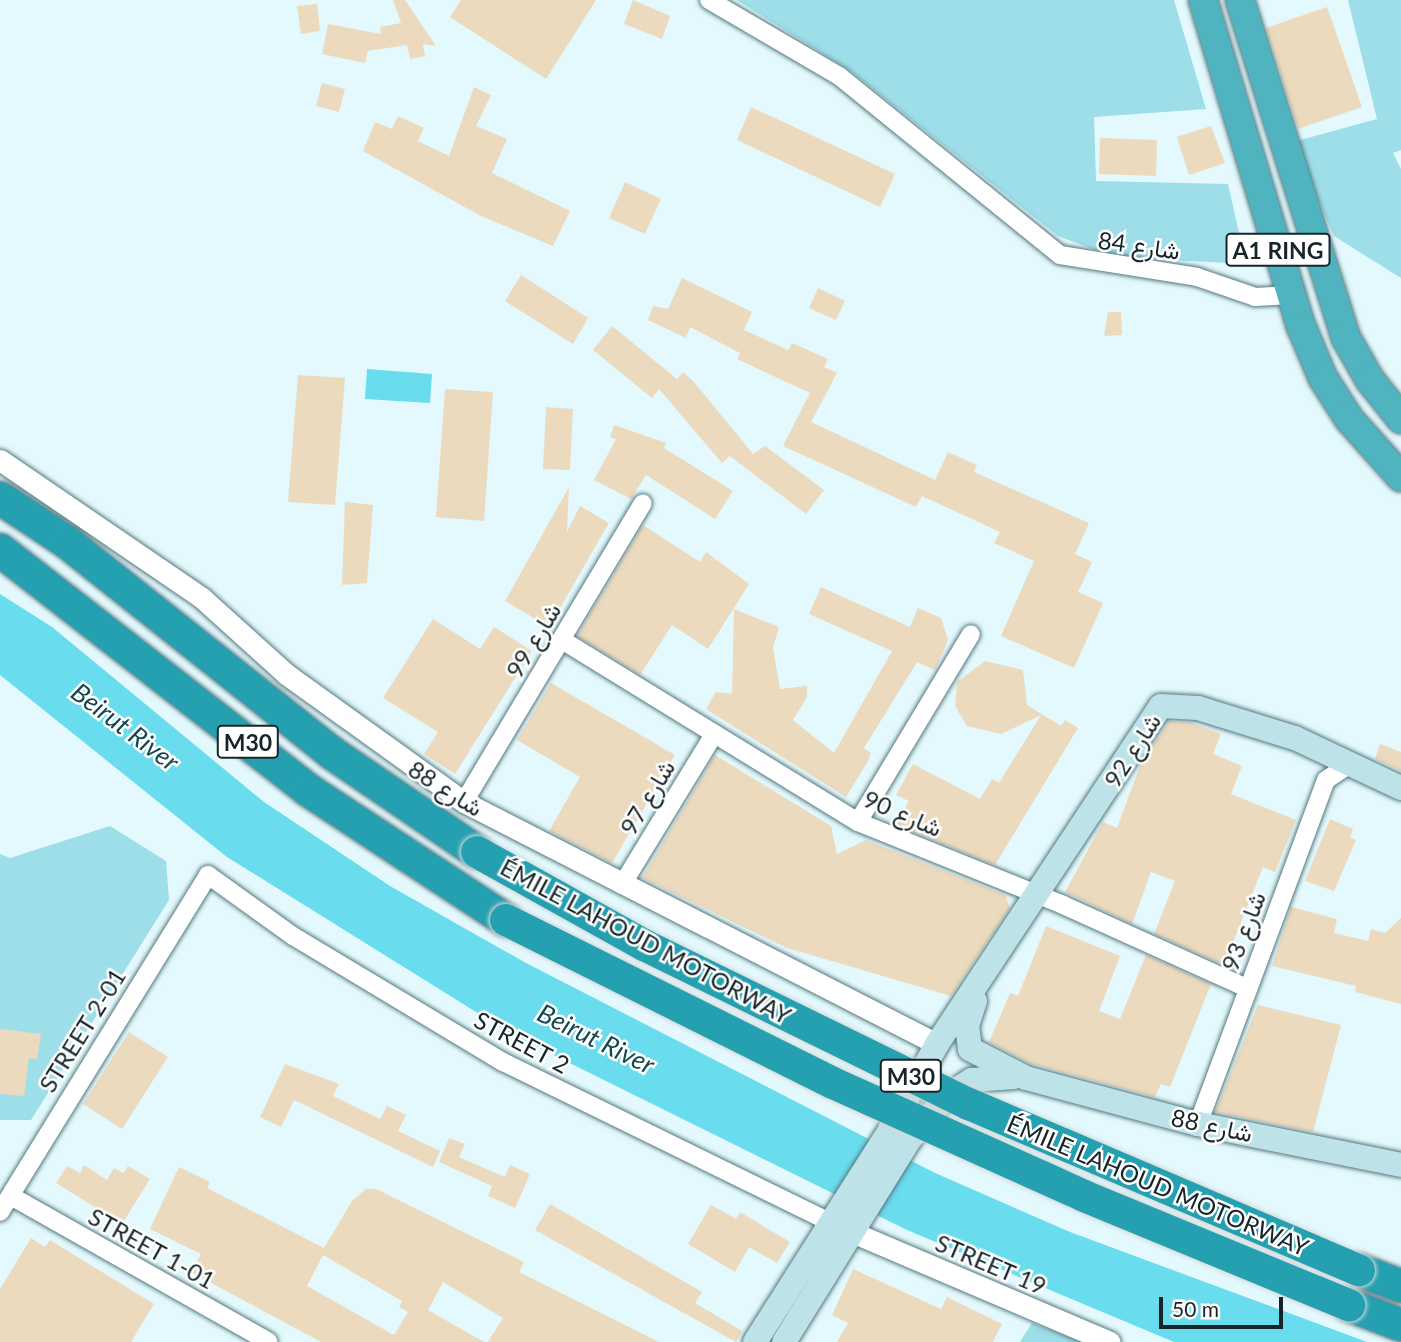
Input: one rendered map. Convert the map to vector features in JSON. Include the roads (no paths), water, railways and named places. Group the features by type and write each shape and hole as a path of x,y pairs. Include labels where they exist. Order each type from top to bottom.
{"highway":[{"name":"A1 RING","path":"1203,0 1292,295 1323,377 1349,419 1401,477"},
{"name":"A1 RING","path":"1240,0 1343,328 1370,380 1401,419"},
{"name":"ÉMILE LAHOUD MOTORWAY","path":"0,498 68,543 332,753 477,852 644,945 956,1098 1401,1286"},
{"name":"ÉMILE LAHOUD MOTORWAY","path":"0,550 308,790 506,920 832,1083 1084,1196 1401,1325"}],"main road":[{"name":"شارع 92","path":"986,975 1161,706 1198,708 1295,738 1347,766 1401,788"},
{"path":"755,1342 846,1220 900,1135 937,1044 986,975"},
{"path":"986,975 972,1008 967,1039 977,1057 1026,1078"},
{"path":"900,1135 966,1082 1026,1078"},
{"name":"شارع 88","path":"1026,1078 1198,1124 1401,1165"},
{"path":"783,1342 846,1220"}],"street":[{"name":"شارع 84","path":"709,0 803,50 997,201 1060,255 1074,260 1197,277 1255,297 1292,295"},
{"name":"شارع 88","path":"0,460 202,598 296,682 464,802 622,886 937,1044"},
{"name":"شارع 99","path":"464,802 643,503"},
{"path":"858,822 971,634"},
{"name":"شارع 90","path":"562,640 858,822 1038,895 1247,988"},
{"name":"شارع 97","path":"622,886 714,734"},
{"name":"شارع 93","path":"1198,1124 1326,780 1347,766"},
{"name":"STREET 2-01","path":"0,1212 208,875"},
{"name":"STREET 2","path":"208,875 304,943 503,1062 846,1220"},
{"name":"STREET 1-01","path":"11,1196 269,1342"},
{"name":"STREET 19","path":"846,1220 1110,1342"}],"water":[{"path":"367,369 432,374 430,403 365,399"},
{"name":"Beirut River","path":"0,594 52,627 264,802 390,886 526,963 935,1173 1070,1232 1367,1342 1174,1342 907,1230 513,1035 227,857 0,675"}]}
